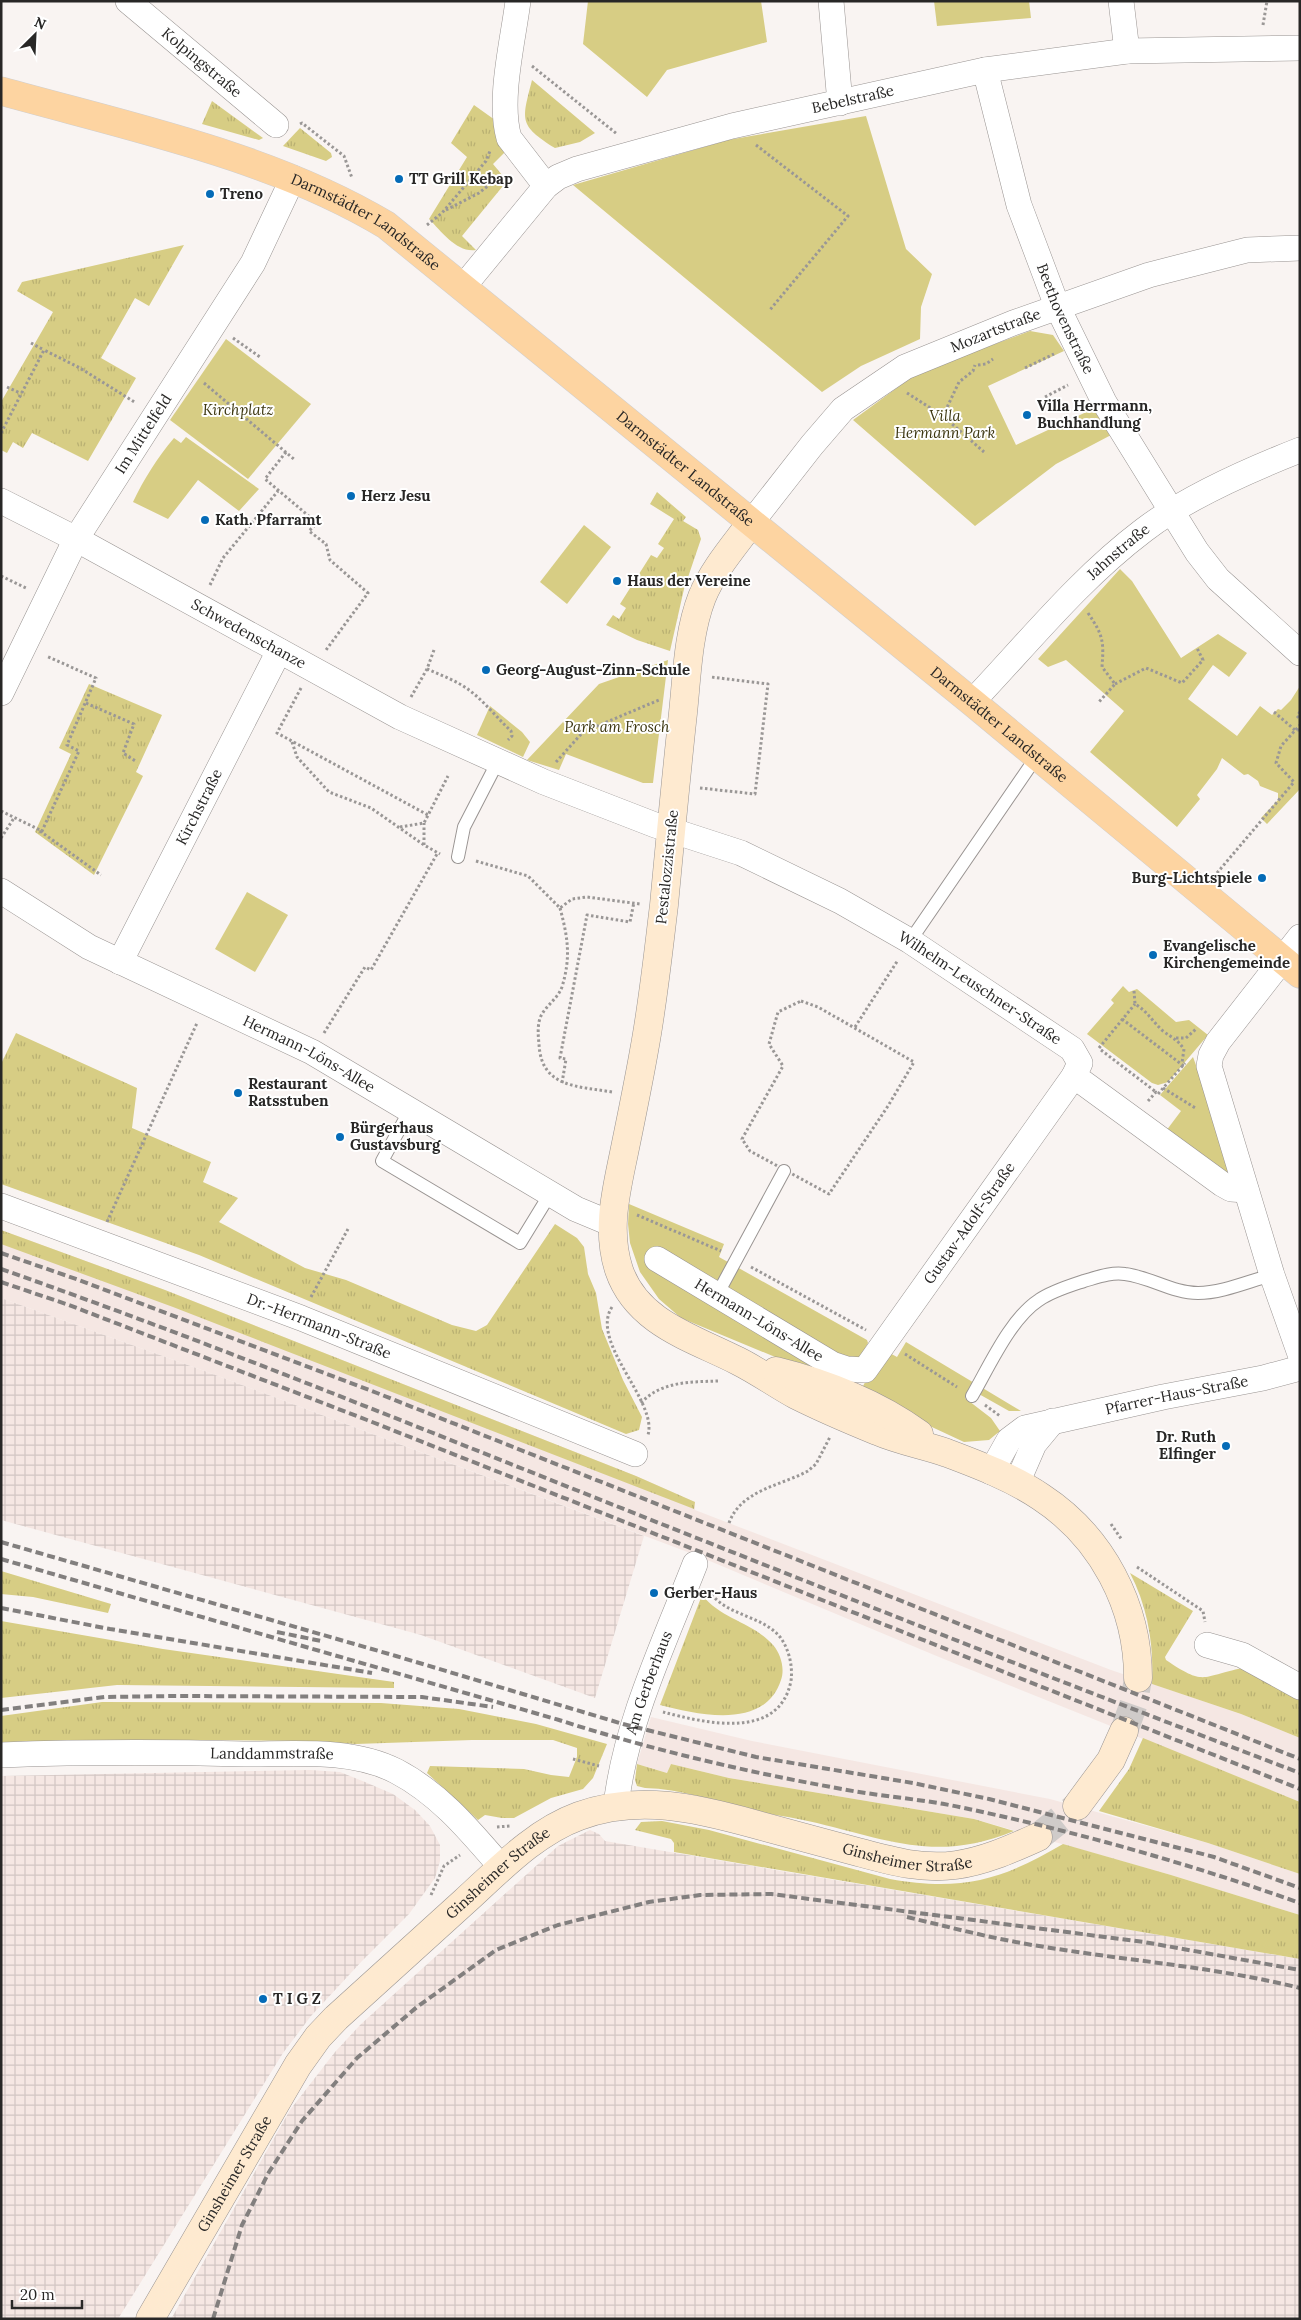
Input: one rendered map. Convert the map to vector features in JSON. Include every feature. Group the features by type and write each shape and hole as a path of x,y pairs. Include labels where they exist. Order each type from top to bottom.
{"main road":[{"name":"Darmstädter Landstraße","path":"1,91 230,156 293,178 345,201 386,225 972,702 1291,967"},
{"name":"Pestalozzistraße","path":"751,523 719,568 701,600 690,648 660,934 645,1050 613,1206 623,1218 614,1251 620,1272 640,1305 657,1320 733,1371 799,1396 841,1416 901,1440 945,1452 1017,1483 1037,1494 1062,1512 1091,1542 1120,1590 1130,1616 1136,1640 1138,1678"},
{"path":"1077,1806 1111,1760 1124,1731"},
{"name":"Ginsheimer Straße","path":"150,2319 298,2065 318,2037 336,2018 502,1868 553,1827 591,1812 616,1806 655,1804 697,1810 894,1862 924,1866 955,1865 987,1859 1038,1837"}],"street":[{"name":"Kolpingstraße","path":"128,1 276,125"},
{"path":"518,1 504,107 507,129 513,144 546,186"},
{"path":"831,1 840,103"},
{"path":"1121,1 1127,51"},
{"name":"Bebelstraße","path":"463,287 546,186 558,177 577,169 732,126 986,70 1127,51 1300,48"},
{"name":"Beethovenstraße","path":"986,70 1019,205 1057,306 1104,402 1170,512 1218,579 1300,653"},
{"name":"Im Mittelfeld","path":"1,694 76,539 253,263 293,178"},
{"name":"Mozartstraße","path":"751,523 812,445 843,409 885,379 924,358 1057,306 1149,275 1221,255 1247,250 1300,248"},
{"name":"Jahnstraße","path":"972,702 1073,592 1122,548 1170,512 1264,464 1300,450"},
{"name":"Schwedenschanze","path":"1,501 76,539 400,718 500,755 544,782 671,830"},
{"name":"Kirchstraße","path":"120,962 279,651"},
{"name":"Wilhelm-Leuschner-Straße","path":"671,830 757,860 840,901 910,942 1072,1049 1080,1063 1074,1076"},
{"name":"Hermann-Löns-Allee","path":"1,891 89,947 312,1052 585,1214 623,1218"},
{"path":"1300,937 1291,967 1218,1042 1211,1055 1209,1066 1272,1275 1300,1354"},
{"path":"1074,1076 1222,1184 1231,1189 1246,1190"},
{"name":"Gustav-Adolf-Straße","path":"858,1381 1074,1076"},
{"name":"Dr.-Herrmann-Straße","path":"1,1206 301,1318 635,1454"},
{"name":"Hermann-Löns-Allee","path":"657,1259 832,1364 846,1369 858,1381"},
{"name":"Pfarrer-Haus-Straße","path":"991,1472 1000,1452 1016,1433 1030,1426 1263,1378 1300,1368"},
{"path":"1017,1483 1034,1444 1053,1421"},
{"name":"Am Gerberhaus","path":"616,1806 622,1766 641,1706 701,1574"},
{"path":"1207,1645 1242,1654 1300,1686"},
{"name":"Landdammstraße","path":"1,1755 98,1751 352,1757 395,1770 420,1785 441,1801 467,1826 502,1868"}],"lane":[{"path":"458,857 464,827 500,755"},
{"path":"910,942 1037,756"},
{"path":"410,1110 382,1161 520,1243 550,1194"},
{"path":"717,1295 784,1170"},
{"path":"972,1396 1002,1344 1020,1318 1037,1301 1051,1293 1112,1273 1126,1274 1186,1292 1196,1293 1208,1293 1272,1275"}],"path":[{"path":"512,50 639,152"},
{"path":"302,123 344,156 353,181"},
{"path":"732,126 848,216 769,311"},
{"path":"443,212 486,161 493,144 507,129"},
{"path":"424,227 443,212 479,193 499,177"},
{"path":"214,326 260,357"},
{"path":"943,416 959,382 973,371 975,365 963,342"},
{"path":"31,343 80,368 155,415"},
{"path":"1,433 44,350"},
{"path":"1024,368 1054,354 1056,350"},
{"path":"994,359 1001,355"},
{"path":"186,368 296,460"},
{"path":"885,379 943,416 984,452"},
{"path":"7,388 20,394"},
{"path":"286,452 265,479 317,523 309,531 326,544 330,560 368,593 330,643 315,671 305,681 277,733 428,815"},
{"path":"199,607 223,558 278,491"},
{"path":"1073,592 1097,626 1104,642 1102,668 1115,684"},
{"path":"24,646 96,678 67,745 79,751 42,831 40,830"},
{"path":"1099,702 1115,684 1146,668 1182,683 1203,660 1197,648"},
{"path":"400,718 427,669 434,650"},
{"path":"427,669 468,689 485,703 511,731 512,736 500,755"},
{"path":"699,788 755,794 768,684 702,676"},
{"path":"544,782 556,762 583,732 661,699"},
{"path":"86,703 134,724 123,753 137,762"},
{"path":"1274,712 1295,730 1300,730"},
{"path":"1300,712 1297,716 1300,719"},
{"path":"1212,878 1294,782 1276,763 1281,746 1300,725"},
{"path":"292,742 297,757 329,792 371,808 437,854 494,864 528,876 560,908 569,940 568,964 561,988 555,1000 541,1015 538,1031 539,1052 546,1070 562,1083 620,1094"},
{"path":"424,845 424,823 448,776"},
{"path":"1,811 40,830 101,875"},
{"path":"1,838 14,818"},
{"path":"400,827 424,823"},
{"path":"312,1052 365,967 371,970 437,854"},
{"path":"560,908 572,899 587,897 648,905"},
{"path":"562,1083 566,1059 560,1058 587,915 630,922 634,902"},
{"path":"855,1027 910,942"},
{"path":"1134,991 1135,1004 1098,1049 1158,1094 1183,1064 1201,1047 1211,1055"},
{"path":"108,1220 206,1001"},
{"path":"801,1001 818,1007 914,1062 888,1106 828,1194 784,1170 750,1151 742,1139 783,1066 769,1044 778,1012 801,1001"},
{"path":"1135,1004 1154,1019 1165,1033 1175,1037 1186,1038 1194,1031"},
{"path":"1122,1019 1145,1034 1173,1059 1183,1064"},
{"path":"1175,1037 1185,1053 1183,1064 1186,1070"},
{"path":"1163,1088 1196,1109 1202,1105"},
{"path":"1134,1120 1156,1092"},
{"path":"623,1218 736,1258 886,1341 972,1396 1004,1420"},
{"path":"309,1300 348,1229"},
{"path":"613,1305 607,1315 608,1329 618,1358 641,1403 650,1427 647,1437 635,1454"},
{"path":"641,1403 658,1390 678,1383 733,1371"},
{"path":"729,1524 732,1514 745,1500 808,1472 823,1453 834,1429"},
{"path":"1109,1522 1124,1543"},
{"path":"1133,1559 1137,1568 1203,1611 1207,1645"},
{"path":"641,1706 693,1720 717,1723 748,1722 770,1715 786,1695 792,1674 791,1663 781,1639 765,1625 713,1598 701,1574"},
{"path":"573,1759 607,1768"}],"shaded area":[{"path":"1,1230 165,1290 636,1476 695,1502 695,1510 1111,1670 1241,1714 1300,1738 1300,1802 939,1657 693,1554 210,1373 1,1298"},
{"path":"1,1298 210,1373 644,1536 595,1698 421,1635 1,1520"},
{"path":"651,1717 752,1741 1050,1799 1208,1843 1300,1874 1300,1915 1171,1875 974,1819 729,1778 671,1764 667,1773 637,1764"},
{"path":"310,1770 340,1772 393,1794 415,1810 430,1826 440,1845 440,1861 435,1878 409,1914 311,2016 283,2053 118,2319 1,2319 1,1776"},
{"path":"590,1830 599,1834 605,1841 1300,1959 1300,2319 171,2319 290,2110 335,2052 361,2024 558,1846"}],"green space":[{"path":"588,1 761,1 767,42 667,70 647,97 583,44"},
{"path":"934,1 1029,1 1031,18 937,26"},
{"path":"532,80 595,133 580,142 555,148 534,133 529,127 525,113"},
{"path":"212,101 263,138 259,140 202,124"},
{"path":"474,105 495,120 507,150 493,164 507,181 462,236 476,250 469,250 456,245 429,219 467,157 451,143"},
{"path":"866,116 906,249 932,274 921,307 920,339 861,366 822,392 573,185 728,140"},
{"path":"300,128 331,153 332,157 326,161 283,146"},
{"path":"184,245 149,306 135,298 101,358 136,378 88,461 32,433 23,448 13,442 7,453 1,450 1,402 53,312 17,291 22,282"},
{"name":"Villa Hermann Park","path":"1030,331 1053,335 1064,351 988,386 1016,445 1097,407 1113,434 1056,464 975,526 853,420 909,379 938,365"},
{"name":"Kirchplatz","path":"226,339 311,404 248,479 170,420"},
{"path":"186,437 259,489 239,511 198,480 168,519 133,502 151,469 174,438 181,443"},
{"path":"657,492 686,517 683,521 698,530 701,539 684,589 670,651 637,640 606,625 613,615 619,619 626,608 620,604 651,555 657,558 664,548 658,544 674,519 650,504"},
{"path":"584,525 611,547 567,604 540,582"},
{"path":"1120,569 1132,581 1181,658 1218,634 1247,653 1229,677 1213,665 1188,699 1237,736 1260,706 1272,715 1278,709 1281,710 1291,700 1300,686 1300,789 1267,824 1261,818 1278,800 1278,793 1260,786 1258,781 1248,774 1244,775 1222,758 1217,769 1197,795 1200,799 1177,827 1090,752 1124,711 1066,660 1048,667 1038,659"},
{"name":"Park am Frosch","path":"668,660 653,783 643,783 566,754 559,770 527,760 599,684"},
{"path":"89,684 162,715 136,772 143,776 94,875 35,832 71,754 59,748"},
{"path":"490,706 522,732 530,742 523,757 477,735"},
{"path":"247,892 288,915 255,972 215,949"},
{"path":"1123,986 1129,992 1137,989 1176,1022 1189,1020 1208,1035 1168,1082 1158,1085 1152,1083 1087,1034 1114,1003 1111,1000"},
{"path":"16,1033 137,1088 132,1128 211,1162 203,1182 238,1198 219,1222 305,1268 346,1280 452,1325 476,1331 487,1325 555,1224 577,1238 584,1247 588,1274 596,1293 602,1329 623,1380 642,1417 639,1430 626,1434 199,1255 1,1184 1,1064"},
{"path":"1193,1057 1233,1166 1228,1177 1166,1131 1181,1111 1160,1095"},
{"path":"629,1204 724,1244 719,1257 867,1340 868,1343 848,1378 804,1369 681,1318 659,1299 640,1272 630,1243 628,1224"},
{"path":"1,1230 165,1290 636,1476 695,1502 694,1509 173,1307 1,1244"},
{"path":"906,1342 1021,1411 1009,1411 970,1389 965,1398 991,1418 1000,1431 989,1440 964,1442 859,1393 876,1363 886,1351 897,1357"},
{"path":"1,1571 111,1604 108,1613 33,1597 1,1594"},
{"path":"1130,1573 1193,1611 1165,1657 1166,1660 1197,1677 1211,1676 1243,1668 1300,1698 1300,1738 1241,1714 1152,1684 1151,1641 1141,1600"},
{"path":"702,1595 728,1616 765,1637 778,1653 782,1666 782,1676 773,1696 761,1706 746,1713 711,1715 660,1705"},
{"path":"1,1621 163,1649 394,1682 394,1688 117,1685 1,1698"},
{"path":"102,1702 381,1703 459,1709 536,1724 607,1744 593,1778 583,1789 551,1798 514,1818 485,1815 478,1820 427,1773 430,1766 524,1769 569,1777 577,1757 577,1748 553,1740 472,1740 356,1744 311,1741 214,1740 1,1742 1,1716"},
{"path":"1143,1738 1300,1802 1300,1874 1208,1843 1099,1811 1129,1769"},
{"path":"637,1764 667,1773 671,1764 729,1778 974,1819 1014,1831 987,1840 962,1845 938,1847 892,1842 808,1821 749,1810 684,1793 637,1786 635,1780"},
{"path":"662,1821 709,1830 890,1879 915,1883 960,1883 980,1880 1020,1866 1063,1844 1300,1915 1300,1959 674,1852 674,1843 671,1839 635,1830 641,1822"}],"tunnel":[{"path":"1124,1731 1134,1703 1138,1678"},
{"path":"1038,1837 1077,1806"}],"railway":[{"path":"1,1253 79,1280 377,1393 1300,1759"},
{"path":"1,1269 290,1376 938,1633 1300,1773"},
{"path":"1,1282 69,1305 367,1420 1300,1789"},
{"path":"1,1542 396,1656 623,1724 756,1757 913,1783 989,1799 1214,1857 1300,1888"},
{"path":"1,1559 664,1751 857,1792 949,1805 1049,1827 1175,1862 1300,1903"},
{"path":"1,1608 110,1629 372,1673"},
{"path":"277,1632 321,1641"},
{"path":"1,1710 105,1697 174,1696 422,1697 493,1707"},
{"path":"213,2319 242,2225 269,2172 302,2121 357,2058 417,2007 496,1950 558,1925 649,1902 700,1895 771,1894 1144,1942 1300,1970"},
{"path":"907,1917 1027,1944 1205,1969 1300,1988"}],"place":[{"name":"TT Grill Kebap","path":"399,179"},
{"name":"Treno","path":"210,194"},
{"name":"Villa Herrmann, Buchhandlung","path":"1027,415"},
{"name":"Herz Jesu","path":"351,496"},
{"name":"Kath. Pfarramt","path":"205,520"},
{"name":"Haus der Vereine","path":"617,581"},
{"name":"Georg-August-Zinn-Schule","path":"486,670"},
{"name":"Burg-Lichtspiele","path":"1262,878"},
{"name":"Evangelische Kirchengemeinde","path":"1153,955"},
{"name":"Restaurant Ratsstuben","path":"238,1093"},
{"name":"Bürgerhaus Gustavsburg","path":"340,1137"},
{"name":"Dr. Ruth Elfinger","path":"1226,1446"},
{"name":"Gerber-Haus","path":"654,1593"},
{"name":"T I G Z","path":"263,1999"}]}
